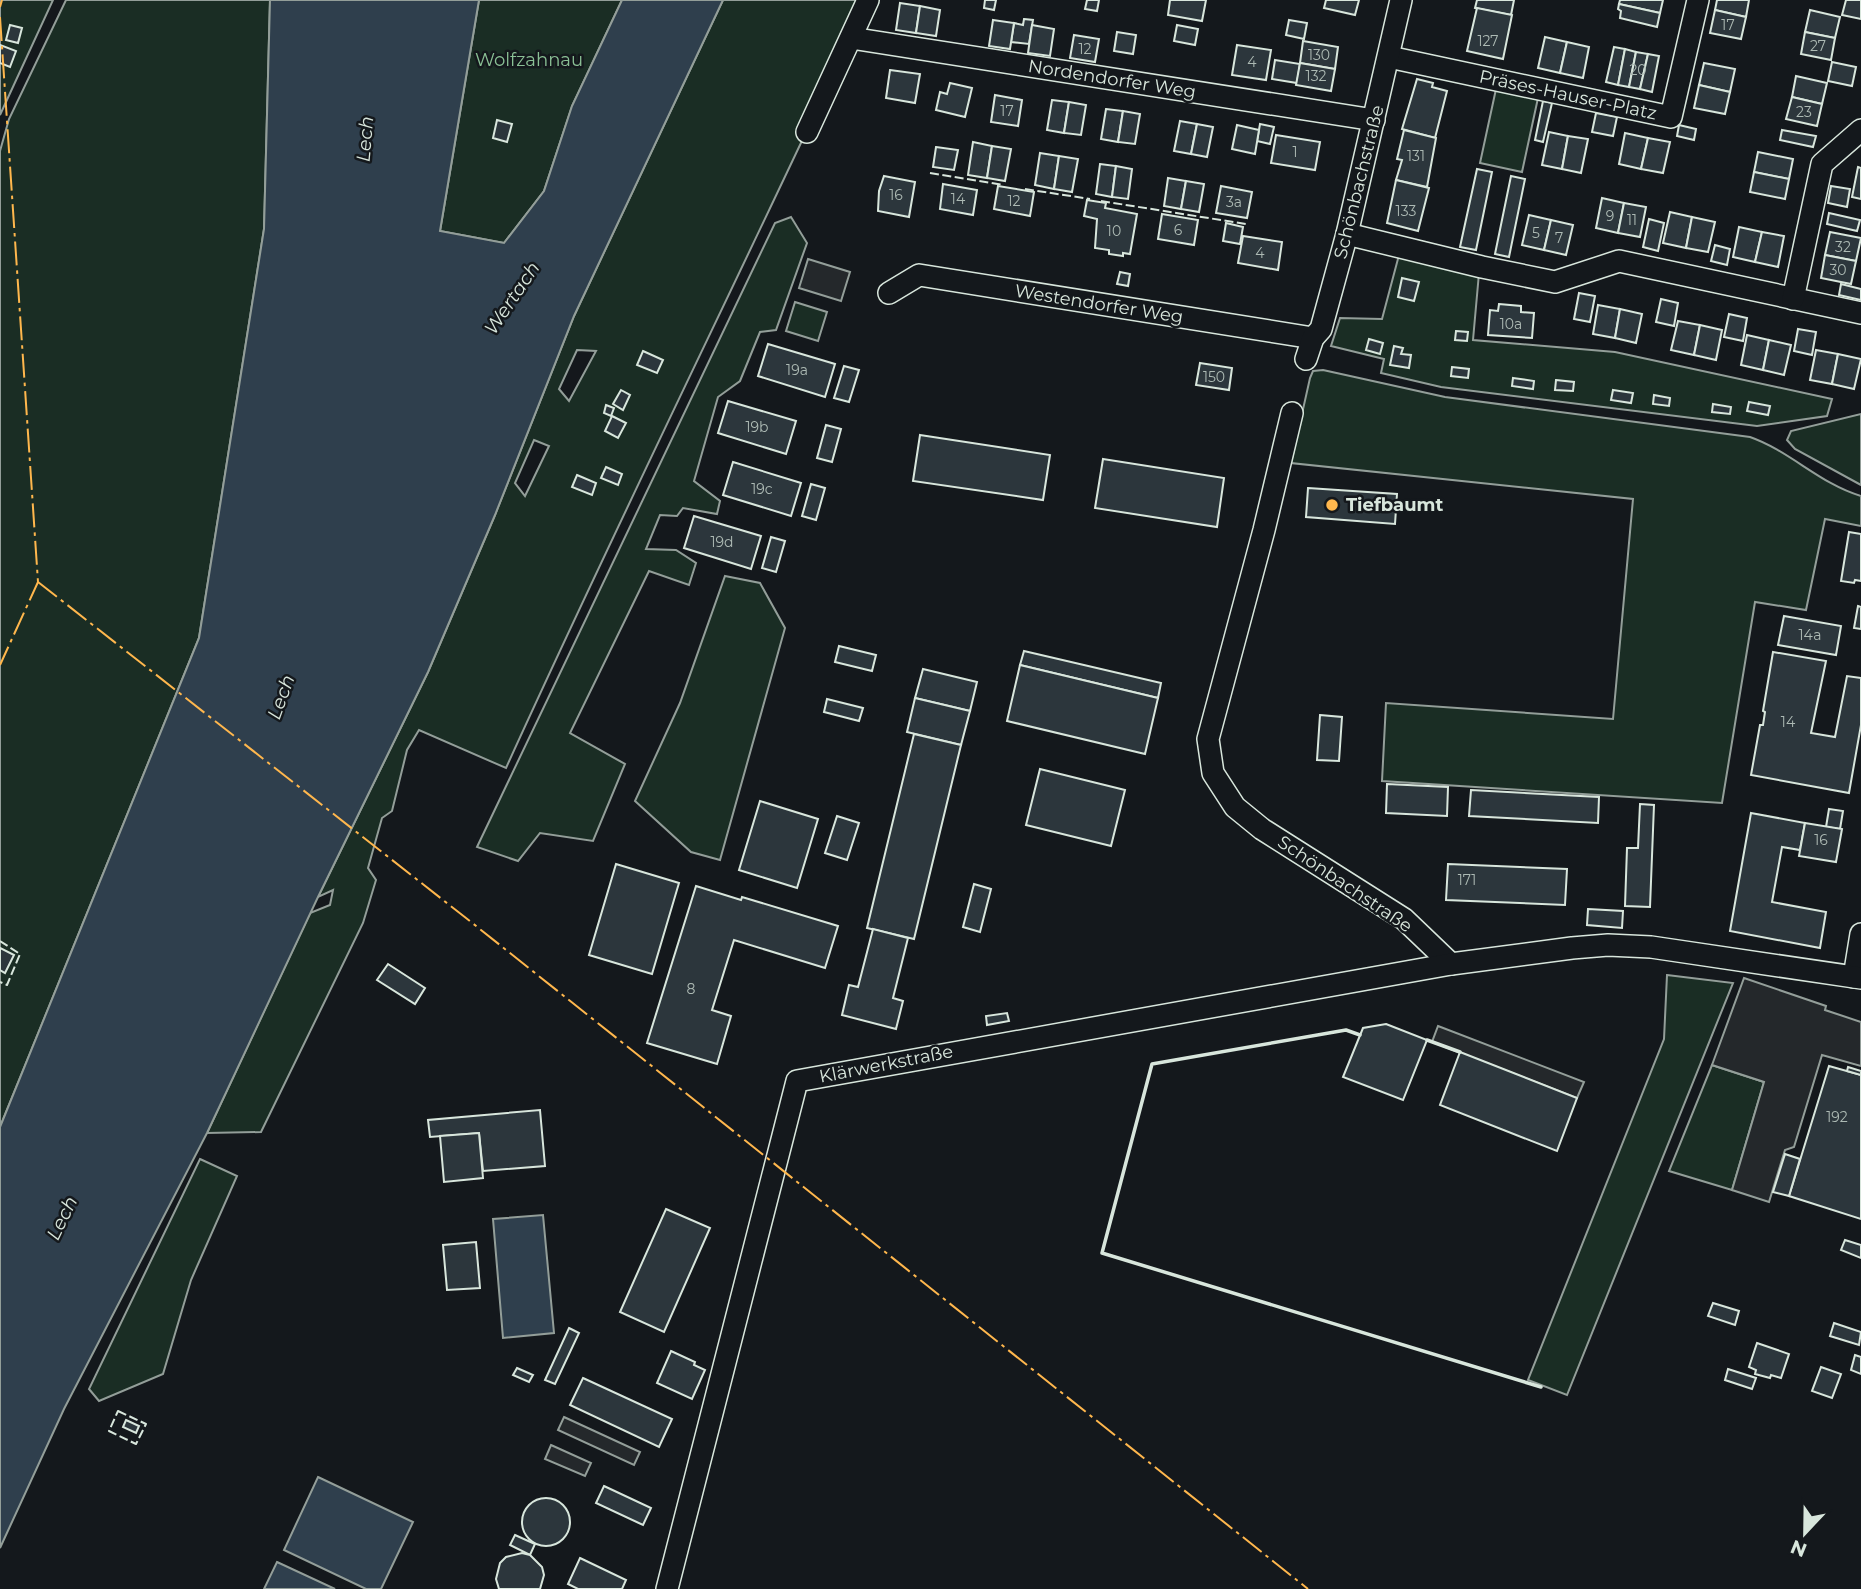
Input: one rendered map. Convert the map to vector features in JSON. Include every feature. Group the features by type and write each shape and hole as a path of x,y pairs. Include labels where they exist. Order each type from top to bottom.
{"street":[{"path":"807,132 868,0"},
{"name":"Schönbachstraße","path":"1306,359 1313,338 1321,329 1347,234 1401,0"},
{"name":"Präses-Hauser-Platz","path":"1389,57 1671,117 1698,0"},
{"name":"Nordendorfer Weg","path":"851,38 1374,120"},
{"path":"1793,299 1822,164 1861,130"},
{"path":"1347,234 1555,282 1619,261 1861,313"},
{"name":"Westendorfer Weg","path":"889,293 919,275 1313,338"},
{"name":"Schönbachstraße","path":"1293,413 1208,739 1213,773 1235,807 1262,829 1404,919 1451,964"},
{"path":"1451,964 1608,945 1651,947 1858,977 1861,934"},
{"name":"Klärwerkstraße","path":"667,1589 797,1081 1451,964"}],"green space":[{"path":"0,0 53,0 0,115"},
{"path":"66,0 270,0 264,229 199,638 0,1127 0,151 9,119"},
{"name":"Wolfzahnau","path":"479,0 622,0 572,106 544,191 504,243 440,231"},
{"path":"723,0 868,0 506,768 419,730 407,750 392,811 382,818 368,868 376,880 363,923 261,1132 207,1133 310,913 330,905 333,890 318,897 428,672 495,515 574,316","holes":["577,350 596,351 569,401 559,389","534,440 549,446 525,496 515,483"]},
{"path":"1496,89 1538,98 1522,172 1480,163"},
{"path":"791,217 807,243 776,330 760,332 740,381 718,397 694,481 720,501 717,514 683,508 677,516 660,515 646,549 676,550 696,563 689,585 649,571 570,733 625,764 593,841 540,833 518,861 477,847 775,223"},
{"path":"1399,255 1479,273 1473,340 1615,352 1832,399 1827,416 1757,426 1441,387 1381,373 1384,359 1331,346 1340,318 1382,319"},
{"path":"795,302 827,312 818,341 786,331"},
{"path":"1323,370 1445,397 1750,437 1778,450 1832,484 1861,496 1861,526 1825,519 1806,610 1755,602 1722,803 1382,781 1386,703 1613,719 1633,499 1291,463 1310,378 1313,371"},
{"path":"1861,414 1861,485 1795,449 1787,440 1791,431"},
{"path":"725,576 760,583 785,628 720,860 691,852 635,801 680,703"},
{"path":"1667,975 1733,983 1567,1395 1528,1380 1664,1039"},
{"path":"1712,1065 1764,1082 1732,1190 1669,1171"},
{"path":"200,1159 237,1176 191,1280 163,1374 99,1401 89,1389"}],"shaded area":[{"path":"808,259 850,272 841,301 799,288"},
{"path":"1744,978 1826,1006 1825,1010 1861,1022 1861,1066 1822,1055 1794,1147 1785,1150 1769,1202 1732,1190 1764,1082 1712,1065"},
{"path":"1438,1026 1584,1082 1577,1098 1432,1042"},
{"path":"564,1417 640,1452 634,1465 558,1430"},
{"path":"551,1445 591,1463 585,1476 545,1459"}],"water":[{"path":"270,0 479,0 440,231 504,243 544,191 572,106 622,0 723,0 574,316 495,515 428,672 207,1133 64,1409 0,1548 0,1127 199,638 264,229"},
{"path":"543,1215 554,1333 503,1338 493,1219"},
{"path":"318,1477 413,1522 381,1589 366,1589 284,1550"},
{"path":"277,1562 335,1589 264,1589"}],"building":[{"path":"985,0 996,0 994,10 984,8"},
{"path":"1087,0 1099,0 1097,11 1085,9"},
{"path":"1170,0 1206,0 1202,21 1168,15"},
{"path":"1326,0 1359,0 1355,15 1324,8"},
{"path":"1477,0 1514,0 1511,15 1475,8"},
{"path":"1620,0 1663,0 1660,13 1619,4"},
{"path":"1717,0 1749,0 1746,17 1715,10"},
{"path":"1846,0 1861,0 1861,19 1842,15"},
{"path":"900,3 920,6 916,33 896,30"},
{"path":"1619,4 1660,13 1657,27 1620,18"},
{"path":"920,6 940,10 936,36 916,33"},
{"path":"1477,8 1512,15 1503,59 1467,51"},
{"path":"1715,10 1746,17 1741,39 1710,33"},
{"path":"1810,10 1840,17 1835,38 1805,32"},
{"path":"1024,19 1033,20 1029,44 1011,42 1014,23 1023,25"},
{"path":"993,20 1014,23 1010,49 989,46"},
{"path":"1289,20 1307,23 1304,39 1286,35"},
{"path":"10,25 22,28 18,43 6,40"},
{"path":"1032,25 1054,29 1050,56 1028,53"},
{"path":"1177,25 1198,29 1195,45 1174,41"},
{"path":"1117,32 1136,35 1133,54 1114,51"},
{"path":"1805,32 1835,38 1831,60 1801,54"},
{"path":"1074,35 1099,39 1095,62 1070,58"},
{"path":"1545,37 1567,42 1560,73 1538,68"},
{"path":"1303,41 1338,47 1335,69 1300,63"},
{"path":"1567,42 1589,47 1583,78 1560,73"},
{"path":"0,45 16,51 10,67 0,63"},
{"path":"1237,45 1271,50 1266,80 1232,75"},
{"path":"1614,47 1625,49 1618,85 1606,82"},
{"path":"1625,49 1636,52 1629,87 1618,85"},
{"path":"1636,52 1648,54 1640,89 1629,87"},
{"path":"1648,54 1659,56 1652,92 1640,89"},
{"path":"1275,60 1300,64 1297,83 1272,79"},
{"path":"1832,62 1856,67 1852,86 1828,81"},
{"path":"1300,63 1335,69 1331,91 1296,85"},
{"path":"1704,63 1735,69 1730,92 1699,85"},
{"path":"890,70 920,74 915,103 886,98"},
{"path":"1796,76 1827,83 1822,104 1792,97"},
{"path":"1417,79 1433,83 1432,87 1447,91 1435,138 1402,129"},
{"path":"950,83 972,88 965,117 936,110 940,92 947,94"},
{"path":"1699,85 1730,92 1725,114 1694,108"},
{"path":"995,95 1022,100 1018,126 991,122"},
{"path":"1792,97 1822,104 1817,126 1786,119"},
{"path":"1052,100 1069,102 1064,133 1047,130"},
{"path":"1543,101 1552,103 1543,142 1535,140"},
{"path":"1069,102 1086,105 1081,135 1064,133"},
{"path":"1106,109 1123,111 1118,142 1101,139"},
{"path":"1123,111 1140,114 1135,144 1118,142"},
{"path":"1596,113 1617,117 1613,136 1592,132"},
{"path":"497,120 512,124 507,142 493,138"},
{"path":"1180,121 1197,124 1191,154 1174,151"},
{"path":"1197,124 1213,127 1207,157 1191,154"},
{"path":"1260,124 1274,127 1270,144 1257,141"},
{"path":"1237,125 1259,130 1255,154 1232,149"},
{"path":"1679,125 1696,129 1694,140 1677,136"},
{"path":"1404,130 1436,138 1427,187 1396,180 1402,160 1397,159"},
{"path":"1782,130 1816,136 1813,147 1780,140"},
{"path":"1549,132 1568,136 1562,169 1542,165"},
{"path":"1625,133 1648,138 1641,169 1619,164"},
{"path":"1276,135 1320,142 1315,170 1271,163"},
{"path":"1568,136 1588,139 1581,173 1562,169"},
{"path":"1648,138 1670,142 1663,173 1641,169"},
{"path":"973,142 992,146 987,178 968,175"},
{"path":"992,146 1011,149 1005,181 987,178"},
{"path":"936,147 958,150 954,170 933,167"},
{"path":"1758,152 1793,159 1789,179 1754,172"},
{"path":"1040,153 1059,156 1054,189 1035,185"},
{"path":"1059,156 1078,159 1072,192 1054,189"},
{"path":"1100,164 1116,166 1112,197 1096,194"},
{"path":"1116,166 1132,169 1128,199 1112,197"},
{"path":"1858,167 1861,168 1861,199 1852,197"},
{"path":"1477,169 1492,172 1476,250 1460,247"},
{"path":"1754,172 1789,179 1785,199 1750,192"},
{"path":"884,176 915,182 909,217 878,211 879,191"},
{"path":"1511,176 1525,179 1509,257 1495,254"},
{"path":"1168,178 1186,181 1181,209 1164,206"},
{"path":"1396,180 1429,188 1418,231 1387,223"},
{"path":"1186,181 1204,184 1199,212 1181,209"},
{"path":"943,184 977,190 973,215 940,209"},
{"path":"998,186 1034,192 1030,216 994,209"},
{"path":"1221,186 1252,192 1247,218 1216,213"},
{"path":"1831,186 1850,189 1847,207 1828,203"},
{"path":"1602,198 1624,203 1618,233 1596,228"},
{"path":"1087,200 1106,203 1105,208 1137,214 1130,254 1109,254 1109,250 1095,248 1097,219 1084,216"},
{"path":"1624,203 1646,207 1640,237 1618,233"},
{"path":"1670,212 1692,217 1686,248 1663,243"},
{"path":"1829,213 1860,220 1857,231 1827,224"},
{"path":"1162,214 1198,220 1194,245 1158,239"},
{"path":"1529,215 1551,220 1544,250 1522,245"},
{"path":"1692,217 1715,222 1708,252 1686,248"},
{"path":"1649,219 1664,223 1658,251 1643,247"},
{"path":"1551,220 1573,225 1566,255 1544,250"},
{"path":"1226,223 1243,227 1240,244 1223,241"},
{"path":"1739,227 1762,232 1755,262 1733,257"},
{"path":"1762,232 1784,236 1778,267 1755,262"},
{"path":"1830,232 1861,238 1856,261 1825,255"},
{"path":"1243,236 1282,242 1278,270 1238,263"},
{"path":"1715,245 1730,249 1727,265 1711,261"},
{"path":"1825,255 1856,261 1851,284 1821,278"},
{"path":"1120,272 1130,274 1128,286 1117,284"},
{"path":"1402,278 1419,282 1414,301 1398,297"},
{"path":"1841,284 1861,289 1861,300 1839,295"},
{"path":"1579,293 1595,296 1590,322 1574,319"},
{"path":"1661,299 1678,303 1674,326 1656,322"},
{"path":"1499,304 1521,306 1521,312 1534,313 1532,338 1488,335 1490,310 1498,311"},
{"path":"1598,305 1620,309 1615,338 1593,334"},
{"path":"1620,309 1642,314 1636,343 1615,338"},
{"path":"1729,314 1747,318 1743,341 1724,337"},
{"path":"1678,321 1700,325 1694,355 1671,350"},
{"path":"1700,325 1722,330 1716,360 1694,355"},
{"path":"1798,329 1816,332 1812,355 1794,351"},
{"path":"1456,331 1468,332 1467,341 1455,340"},
{"path":"1747,335 1769,340 1763,370 1741,365"},
{"path":"1369,339 1383,343 1380,354 1366,350"},
{"path":"1769,340 1791,345 1784,375 1763,370"},
{"path":"768,344 835,364 825,397 758,376"},
{"path":"1394,346 1403,348 1401,354 1411,355 1409,368 1390,365"},
{"path":"1816,350 1838,354 1832,384 1810,380"},
{"path":"643,351 663,360 657,373 637,365"},
{"path":"1838,354 1861,359 1854,389 1832,384"},
{"path":"1200,363 1232,368 1229,390 1196,385"},
{"path":"844,366 859,370 849,402 834,398"},
{"path":"1452,367 1469,369 1468,378 1451,376"},
{"path":"1513,378 1534,381 1533,389 1512,386"},
{"path":"1556,380 1574,382 1573,391 1555,390"},
{"path":"621,390 630,395 623,410 613,404"},
{"path":"1613,390 1633,393 1631,403 1611,400"},
{"path":"1654,395 1670,398 1669,406 1653,404"},
{"path":"728,401 796,421 786,454 718,433"},
{"path":"1749,402 1770,406 1768,415 1747,411"},
{"path":"1713,404 1731,407 1730,414 1712,412"},
{"path":"606,405 614,408 611,416 604,413"},
{"path":"612,416 626,423 618,438 605,431"},
{"path":"826,425 841,429 832,462 817,458"},
{"path":"920,435 1050,455 1043,500 913,481"},
{"path":"1103,459 1224,478 1217,527 1095,508"},
{"path":"733,462 801,483 791,516 723,495"},
{"path":"606,467 622,474 618,485 601,478"},
{"path":"577,475 596,483 592,495 572,487"},
{"path":"811,484 825,488 816,520 802,516"},
{"path":"1308,488 1397,494 1395,524 1306,517"},
{"path":"694,516 761,536 751,569 684,548"},
{"path":"1849,532 1861,534 1861,581 1855,580 1854,583 1841,581"},
{"path":"771,537 785,541 776,572 762,568"},
{"path":"1858,606 1861,607 1861,629 1854,628"},
{"path":"1784,616 1841,626 1836,655 1778,645"},
{"path":"839,646 876,655 872,671 835,662"},
{"path":"1024,651 1161,683 1158,698 1020,665"},
{"path":"1773,652 1826,661 1811,733 1835,737 1847,676 1861,678 1861,725 1849,793 1751,775 1760,725 1763,725"},
{"path":"1020,665 1158,698 1145,754 1007,721"},
{"path":"923,669 977,682 970,711 915,698"},
{"path":"915,698 970,711 961,745 907,732"},
{"path":"827,699 863,708 859,721 824,712"},
{"path":"1320,715 1342,717 1339,761 1317,760"},
{"path":"914,734 961,745 914,939 867,928"},
{"path":"1040,769 1125,790 1111,846 1026,825"},
{"path":"1387,784 1448,787 1447,816 1386,813"},
{"path":"1471,790 1599,797 1598,823 1469,816"},
{"path":"760,801 818,819 797,888 739,870"},
{"path":"1640,804 1654,805 1650,907 1625,906 1627,848 1638,848"},
{"path":"1829,809 1843,811 1840,829 1826,827"},
{"path":"1751,813 1805,823 1800,850 1782,847 1772,902 1826,912 1820,948 1730,931"},
{"path":"837,816 859,823 847,860 825,853"},
{"path":"1805,823 1842,829 1836,862 1799,856"},
{"path":"616,864 679,883 652,974 589,955"},
{"path":"1448,864 1567,869 1565,905 1446,900"},
{"path":"974,884 991,889 980,932 963,927"},
{"path":"696,886 838,926 825,968 734,940 712,1010 731,1016 717,1064 647,1043"},
{"path":"1588,909 1623,911 1622,928 1587,925"},
{"path":"873,929 908,938 893,998 903,1001 896,1029 842,1015 849,985 858,987"},
{"path":"0,948 14,955 5,973 0,970"},
{"path":"388,964 425,988 415,1004 377,980"},
{"path":"1007,1013 1009,1021 987,1025 986,1016"},
{"path":"1386,1024 1427,1040 1403,1100 1343,1077 1363,1028"},
{"path":"1460,1052 1577,1098 1557,1151 1440,1105"},
{"path":"1829,1066 1861,1075 1861,1219 1789,1196"},
{"path":"1848,1067 1861,1071 1861,1075 1847,1071"},
{"path":"540,1110 545,1166 483,1171 479,1133 430,1137 428,1120"},
{"path":"479,1133 483,1178 444,1182 440,1136"},
{"path":"1785,1154 1800,1159 1789,1196 1773,1192"},
{"path":"666,1209 710,1228 664,1332 620,1312"},
{"path":"1845,1240 1861,1245 1861,1258 1841,1250"},
{"path":"476,1242 480,1288 447,1290 443,1245"},
{"path":"1713,1303 1739,1311 1735,1325 1708,1316"},
{"path":"1834,1323 1861,1332 1859,1345 1830,1336"},
{"path":"569,1328 579,1333 555,1384 545,1380"},
{"path":"1757,1343 1789,1354 1781,1378 1755,1374 1756,1370 1749,1367"},
{"path":"671,1351 695,1362 694,1365 705,1370 692,1399 657,1383"},
{"path":"1855,1355 1861,1357 1861,1374 1851,1370"},
{"path":"1821,1367 1841,1374 1832,1398 1812,1391"},
{"path":"517,1368 533,1375 529,1382 513,1375"},
{"path":"1728,1369 1756,1378 1752,1389 1725,1380"},
{"path":"583,1378 672,1419 659,1447 570,1405"},
{"path":"126,1420 139,1426 136,1433 123,1427"},
{"path":"604,1486 651,1508 643,1525 596,1503"},
{"path":"546,1498 563,1505 570,1522 563,1539 546,1546 529,1539 522,1522 529,1505"},
{"path":"515,1535 535,1544 530,1555 510,1545"},
{"path":"522,1553 530,1555 542,1567 544,1575 540,1589 499,1589 496,1579 500,1563 506,1557"},
{"path":"580,1558 626,1580 622,1589 578,1589 568,1584"}],"fence":[{"path":"930,173 1004,185"},
{"path":"1025,189 1090,199"},
{"path":"1101,201 1246,224"},
{"path":"0,941 20,954 7,985 0,982"},
{"path":"118,1411 146,1424 136,1444 109,1431 118,1411"}],"wall":[{"path":"1360,1035 1346,1030 1152,1064 1102,1253 1541,1387"},
{"path":"1427,1040 1460,1052"}],"power":[{"path":"0,7 2,0"},
{"path":"0,17 38,582 0,665"},
{"path":"38,582 466,918 1308,1589"}],"place":[{"name":"Tiefbaumt","path":"1332,505"}],"water label":[{"name":"Lech","path":"365,139"},
{"name":"Wertach","path":"512,298"},
{"name":"Lech","path":"281,697"},
{"name":"Lech","path":"62,1218"}]}
